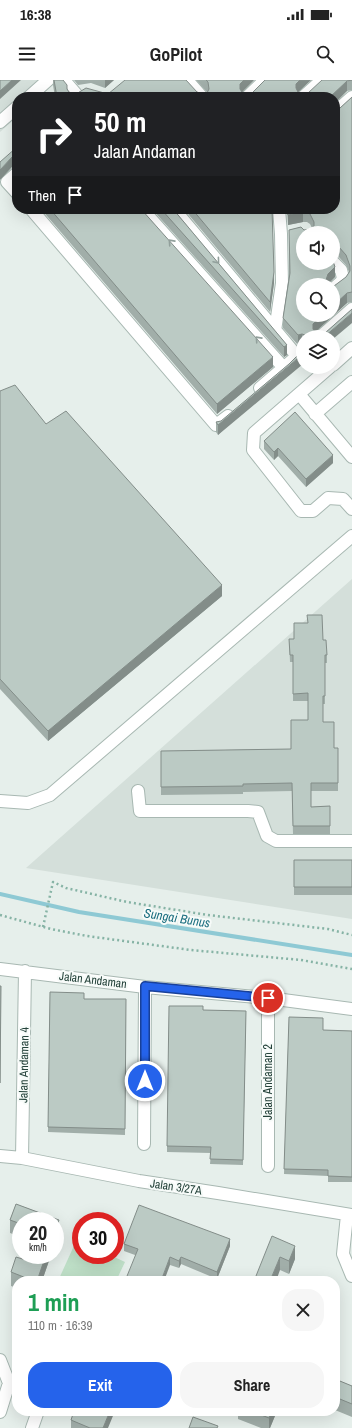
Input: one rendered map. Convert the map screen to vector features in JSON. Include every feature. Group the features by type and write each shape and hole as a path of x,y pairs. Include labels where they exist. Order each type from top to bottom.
{"street":[{"path":"35,92 48,80"},
{"path":"64,80 76,92"},
{"path":"187,80 198,92"},
{"path":"252,92 265,80"},
{"path":"309,92 322,80"},
{"path":"340,108 352,97"},
{"path":"0,122 12,111"},
{"path":"12,178 8,182 12,187"},
{"path":"35,214 216,425 239,406"},
{"path":"146,214 284,368"},
{"path":"178,214 275,330 296,350"},
{"path":"275,330 287,233 281,214"},
{"path":"340,269 343,278 340,283"},
{"path":"328,330 352,309"},
{"path":"340,359 352,348"},
{"path":"250,396 296,358"},
{"path":"322,374 254,433 253,450 301,511 313,511 328,498 343,499 352,510"},
{"path":"315,414 352,382"},
{"path":"299,394 352,457"},
{"path":"0,801 28,803 50,795 352,536"},
{"path":"138,791 140,811 258,812 267,836 276,841 352,841"},
{"name":"Jalan Andaman","path":"0,969 145,986 268,998 352,1010"},
{"name":"Jalan Andaman 4","path":"22,1158 25,971"},
{"path":"144,1144 145,986"},
{"name":"Jalan Andaman 2","path":"268,998 268,1166"},
{"name":"Jalan 3/27A","path":"0,1156 22,1158 139,1181 350,1215"},
{"path":"350,1215 344,1254 352,1276"},
{"path":"0,1360 12,1379"},
{"path":"0,1412 12,1383"},
{"path":"32,1428 36,1416"}],"path":[{"path":"43,927 53,882 66,888 127,902 208,915 328,930 352,935"},
{"path":"0,915 43,927 87,936 191,950 301,960 352,968"}],"shaded area":[{"path":"0,80 57,80 44,92 12,92 12,121 0,132"},
{"path":"352,579 352,919 26,868"}],"green space":[{"path":"72,1250 72,1264 124,1264 125,1262 118,1276 60,1276"}],"building":[{"path":"0,80 12,80 0,91"},
{"path":"54,80 63,80 67,85 69,92 56,92"},
{"path":"125,80 186,80 197,92 110,92"},
{"path":"206,80 244,80 240,84 240,89 242,92 208,92 209,89 208,82"},
{"path":"265,80 300,80 296,84 298,92 253,92"},
{"path":"322,80 352,80 347,81 335,92 309,92"},
{"path":"86,88 101,92 79,92"},
{"path":"352,97 352,292 347,293 340,300 340,282 346,277 350,271 350,266 346,255 340,248 340,226 314,226 314,222 310,214 340,214 340,108"},
{"path":"12,151 12,157 0,170 0,162"},
{"path":"54,214 145,214 273,357 217,404"},
{"path":"165,214 177,214 287,345 284,347"},
{"path":"196,214 272,214 274,272 270,302"},
{"path":"296,228 296,270 332,270 327,278 296,278 296,322 315,322 313,324 314,330 296,330 296,333 283,318 290,273 289,230"},
{"path":"352,309 352,313 332,330 328,330 337,322 340,322 340,320"},
{"path":"296,357 296,360 218,425 216,422 221,421"},
{"path":"15,385 46,424 66,411 222,585 48,731 0,679 0,391"},
{"path":"295,412 333,455 306,479 278,448 274,452 264,441"},
{"path":"307,615 322,615 323,640 326,640 327,655 325,655 325,696 323,696 323,722 334,722 334,748 338,748 338,783 311,783 311,807 330,806 330,826 293,826 292,783 243,784 243,786 161,787 161,751 291,749 291,720 308,720 308,693 293,694 293,655 290,655 289,639 294,639 294,623 308,623"},
{"path":"294,860 352,860 352,887 294,887"},
{"path":"0,986 1,986 0,1083"},
{"path":"50,992 84,993 84,999 126,999 125,1129 48,1127"},
{"path":"169,1006 203,1006 203,1010 246,1011 243,1160 210,1159 211,1147 167,1146"},
{"path":"289,1017 323,1018 323,1030 352,1031 352,1177 328,1176 328,1170 284,1169"},
{"path":"16,1204 38,1212 13,1212"},
{"path":"139,1205 230,1239 217,1272 181,1257 179,1261 170,1257 163,1276 127,1276 138,1249 124,1244"},
{"path":"272,1236 295,1246 289,1261 280,1257 272,1276 256,1276"},
{"path":"14,1264 43,1264 39,1276 21,1276 11,1272"},
{"path":"340,1381 352,1386 352,1404 340,1399"},
{"path":"72,1416 108,1416 103,1428 90,1428 71,1420"},
{"path":"193,1417 218,1426 217,1428 189,1428"}],"waterway":[{"name":"Sungai Bunus","path":"0,894 79,912 352,955"}],"route":[{"path":"145,1081 145,986 268,998"}]}
